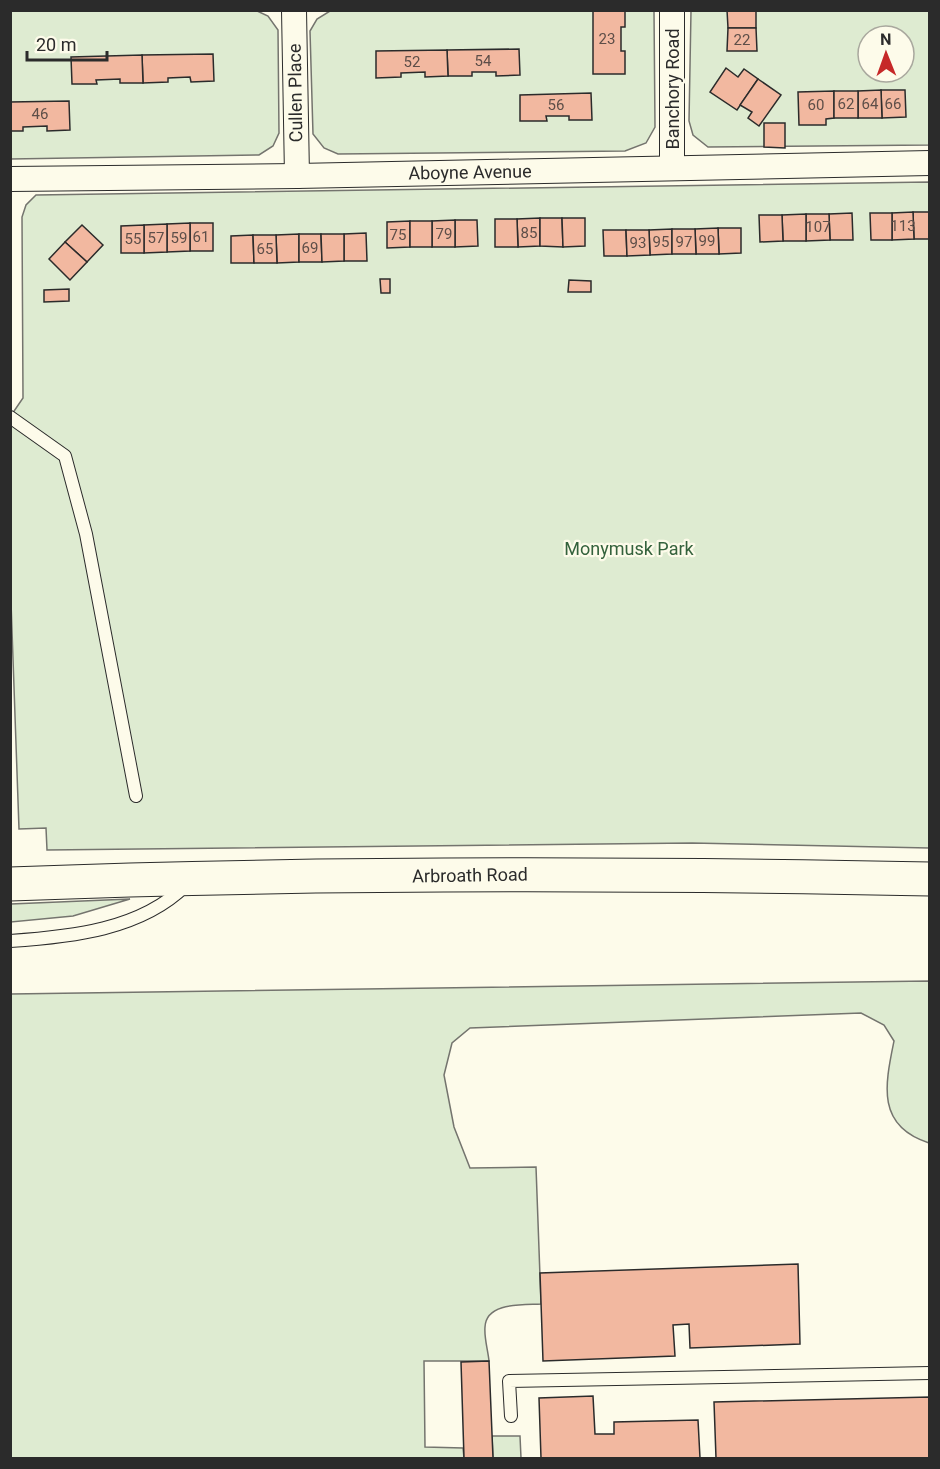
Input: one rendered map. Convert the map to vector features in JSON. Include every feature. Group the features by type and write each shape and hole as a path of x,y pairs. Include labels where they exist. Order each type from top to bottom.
{"main road":[{"name":"Arbroath Road","path":"10,884 193,878 584,874 930,879"}],"street":[{"name":"Cullen Place","path":"294,10 297,176"},
{"name":"Banchory Road","path":"672,10 672,167"},
{"name":"Aboyne Avenue","path":"10,179 930,164"}],"lane":[{"path":"10,417 65,456 86,534 136,796"},
{"path":"10,941 63,937 124,922 173,898 193,878"},
{"path":"511,1416 509,1381 930,1372"}],"green space":[{"path":"255,10 268,16 278,30 279,133 273,146 259,155 11,159 10,11"},
{"path":"330,11 654,11 655,127 646,143 625,151 338,154 324,148 313,134 310,31 317,19"},
{"path":"691,11 929,11 929,145 708,147 693,135 689,121"},
{"name":"Monymusk Park","path":"929,182 929,848 692,843 47,850 46,828 19,829 11,602 10,417 23,398 22,217 26,205 36,195"},
{"path":"130,899 73,916 11,922 11,904"},
{"path":"929,981 929,1143 912,1136 892,1115 887,1088 894,1041 884,1025 861,1013 470,1028 452,1043 444,1075 454,1127 470,1168 536,1167 541,1304 516,1305 498,1309 492,1313 485,1327 489,1361 424,1361 425,1447 463,1448 464,1458 11,1458 11,994"},
{"path":"492,1436 520,1436 521,1458 493,1458"}],"building":[{"path":"593,10 625,10 625,27 621,27 621,51 625,51 625,74 593,74"},
{"path":"727,10 756,10 756,28 728,28"},
{"path":"728,28 756,28 757,51 727,51"},
{"path":"519,49 520,75 496,76 496,72 472,72 472,76 448,76 447,50"},
{"path":"447,50 448,76 425,77 425,72 401,73 401,77 376,78 376,51"},
{"path":"213,54 214,81 191,82 190,77 168,78 168,82 143,83 142,55"},
{"path":"142,55 143,83 120,83 120,79 96,80 97,84 72,84 71,57"},
{"path":"726,68 738,77 744,69 758,79 737,110 710,92"},
{"path":"758,79 781,95 759,126 748,118 752,112 740,105"},
{"path":"881,90 905,90 906,117 882,118"},
{"path":"881,90 882,118 858,118 858,91"},
{"path":"834,91 834,118 826,119 826,125 799,125 798,92"},
{"path":"834,91 858,91 858,118 834,118"},
{"path":"591,93 592,120 569,120 569,116 546,116 547,121 520,121 520,95"},
{"path":"69,101 70,130 47,131 47,126 23,127 23,131 10,131 10,102"},
{"path":"764,123 785,123 785,148 764,147"},
{"path":"913,212 930,212 930,239 914,239"},
{"path":"913,212 914,239 892,240 892,213"},
{"path":"852,213 853,240 830,240 829,214"},
{"path":"870,213 892,213 892,240 871,240"},
{"path":"806,214 829,214 830,240 806,241"},
{"path":"806,214 806,241 783,241 782,215"},
{"path":"759,215 782,215 783,241 760,242"},
{"path":"540,218 540,246 518,247 517,219"},
{"path":"540,218 562,218 563,247 540,246"},
{"path":"562,218 585,218 585,246 563,247"},
{"path":"495,219 517,219 518,247 495,247"},
{"path":"455,220 477,220 478,246 455,247"},
{"path":"455,220 455,247 432,247 432,221"},
{"path":"410,221 410,247 387,248 387,222"},
{"path":"410,221 432,221 432,247 410,247"},
{"path":"190,223 213,223 213,251 190,251"},
{"path":"190,223 190,251 167,252 167,224"},
{"path":"167,224 167,252 144,253 144,225"},
{"path":"82,225 103,245 87,262 65,242"},
{"path":"144,225 144,253 121,253 121,226"},
{"path":"718,228 741,228 741,253 719,254"},
{"path":"718,228 719,254 696,254 695,229"},
{"path":"672,229 672,254 650,255 649,230"},
{"path":"672,229 695,229 696,254 672,254"},
{"path":"603,230 626,230 627,256 604,256"},
{"path":"626,230 649,230 650,255 627,256"},
{"path":"366,233 367,261 344,261 344,234"},
{"path":"299,234 299,262 277,263 276,235"},
{"path":"299,234 321,234 322,262 299,262"},
{"path":"321,234 344,234 344,261 322,262"},
{"path":"253,235 254,263 231,263 231,236"},
{"path":"253,235 276,235 277,263 254,263"},
{"path":"65,242 87,262 70,280 49,259"},
{"path":"380,279 390,279 390,293 381,293"},
{"path":"569,280 591,281 591,292 568,292"},
{"path":"69,289 69,301 44,302 44,290"},
{"path":"798,1264 800,1344 690,1348 689,1324 673,1325 675,1356 543,1361 540,1273"},
{"path":"489,1361 493,1458 464,1458 461,1362"},
{"path":"593,1396 595,1434 614,1434 614,1422 698,1420 700,1458 541,1458 539,1398"},
{"path":"930,1397 930,1458 716,1458 714,1402"}]}
